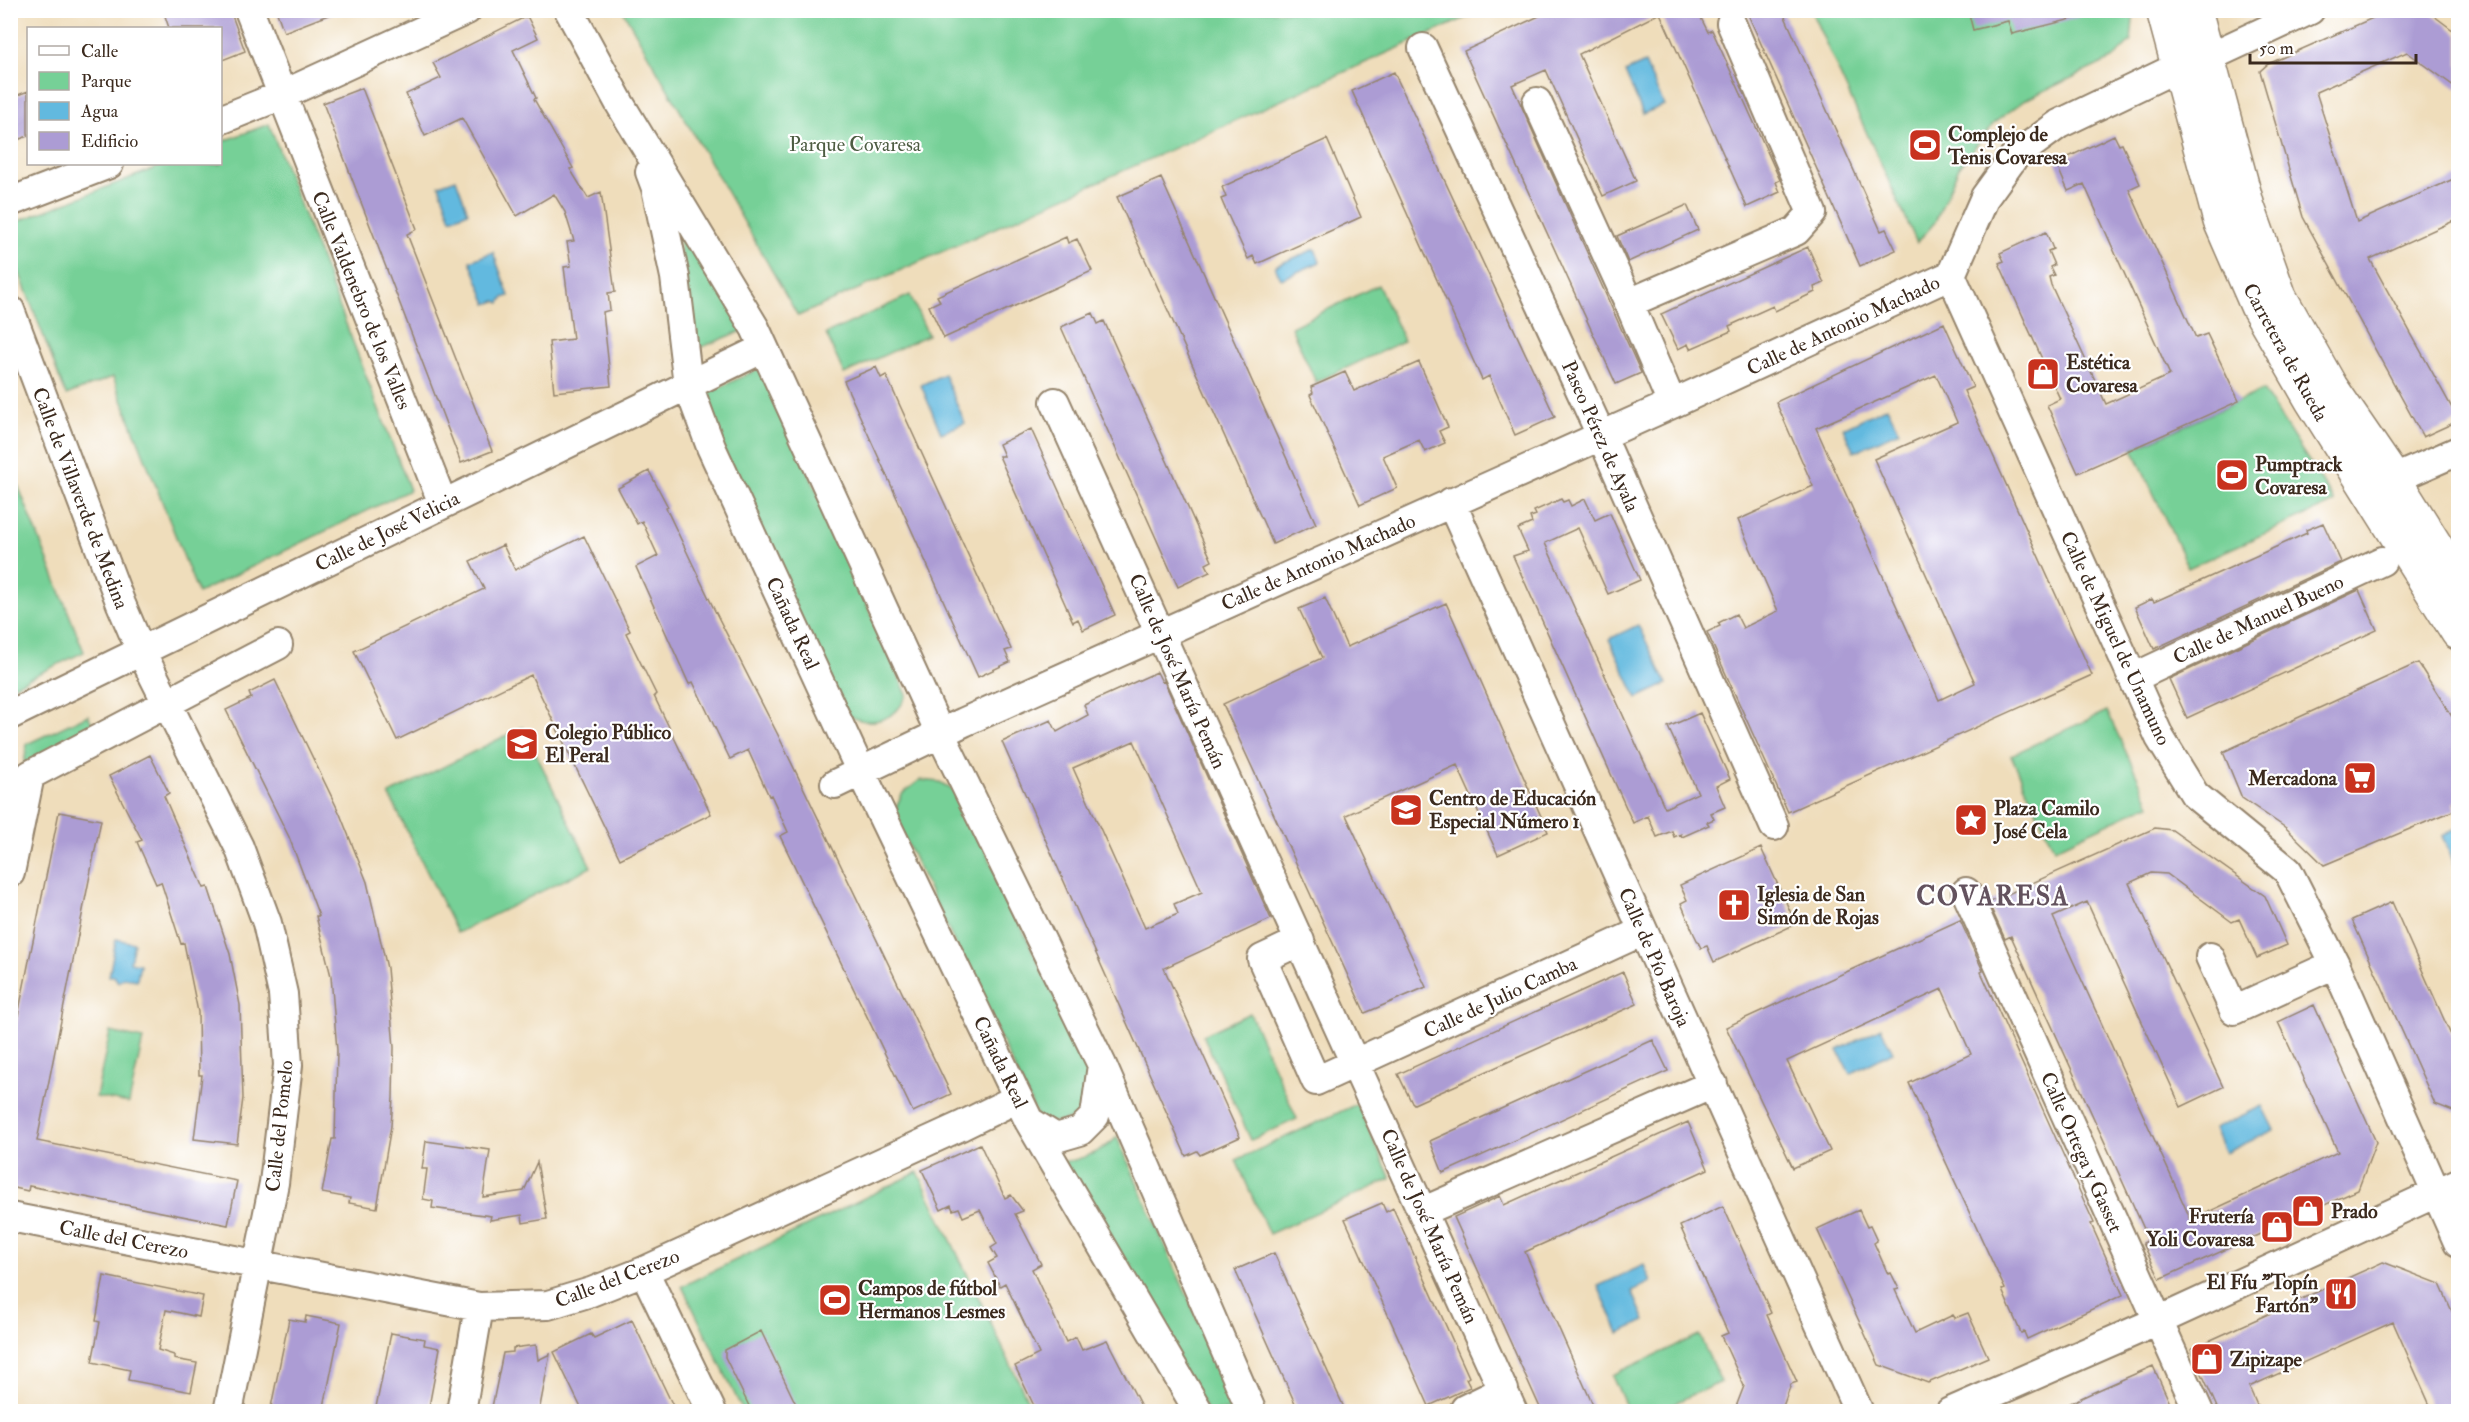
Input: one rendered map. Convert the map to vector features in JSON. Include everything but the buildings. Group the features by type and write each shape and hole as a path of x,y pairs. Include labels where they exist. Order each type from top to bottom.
{"main road":[{"name":"Carretera de Rueda","path":"2163,10 2192,62 2280,297 2331,387 2394,479 2458,581"},
{"name":"Carretera de Rueda","path":"2195,10 2192,62 2220,221 2257,306 2312,401 2458,633"}],"street":[{"name":"Calle Valdenebro de los Valles","path":"249,10 443,504"},
{"path":"222,119 282,95 467,10"},
{"name":"Cañada Real","path":"569,10 620,104 742,306 952,728 1102,1065 1252,1412"},
{"name":"Calle de Antonio Machado","path":"835,784 952,728 1672,404 1951,275 1984,197 2014,157 2059,124 2310,10"},
{"path":"1629,303 1796,231 1812,213 1731,23"},
{"name":"Paseo Pérez de Ayala","path":"1424,48 1601,435 1774,826"},
{"path":"1537,102 1629,303 1672,404"},
{"name":"Cañada Real","path":"620,104 656,188 675,277 688,385 711,447 861,772 1023,1110 1199,1412"},
{"path":"10,202 106,165"},
{"name":"Calle de Miguel de Unamuno","path":"1951,275 2160,738 2195,795 2288,871 2447,1188 2458,1242"},
{"name":"Calle de Villaverde de Medina","path":"10,310 121,604 141,651"},
{"name":"Calle de José Velicia","path":"10,715 764,348"},
{"name":"Calle de José María Pemán","path":"1055,402 1424,1211 1508,1401 1465,1409 1466,1412"},
{"path":"2394,479 2458,451"},
{"name":"Calle de Pío Baroja","path":"1451,502 1859,1412"},
{"name":"Calle de Manuel Bueno","path":"2133,678 2382,561"},
{"path":"10,873 30,775 278,645"},
{"name":"Calle del Pomelo","path":"141,651 239,847 267,923 283,994 288,1065 274,1183 228,1412"},
{"name":"Calle Ortega y Gasset","path":"1966,892 2199,1412"},
{"name":"Calle de Julio Camba","path":"1356,1063 1643,931"},
{"path":"1300,941 1262,960 1316,1081 1356,1063"},
{"path":"2210,957 2234,1010 2336,964"},
{"name":"Cañada Real","path":"1023,1110 1056,1138 1080,1131 1095,1116 1102,1065"},
{"path":"1424,1211 1713,1084"},
{"name":"Calle del Cerezo","path":"10,1217 479,1307 548,1305 591,1292 644,1271 961,1126 1023,1110"},
{"path":"1950,1412 2158,1321 2447,1188"},
{"path":"644,1271 712,1412"},
{"path":"461,1412 479,1307"}],"green space":[{"name":"Complejo de Tenis Covaresa","path":"2134,10 2131,41 2114,58 2025,100 1994,123 1959,167 1935,222 1917,243 1811,11"},
{"name":"Parque Covaresa","path":"623,11 1481,11 798,316"},
{"path":"269,124 410,490 198,593 113,377 66,395 11,251 11,224 163,165 222,165 222,142"},
{"path":"676,207 744,330 690,352"},
{"path":"1378,285 1404,341 1316,382 1291,327"},
{"path":"910,295 928,335 844,374 826,334"},
{"path":"762,367 907,695 902,704 888,717 871,721 861,720 843,712 698,398"},
{"name":"Pumptrack Covaresa","path":"2263,390 2335,502 2188,568 2133,449"},
{"path":"10,465 84,652 11,687 10,687"},
{"path":"2107,711 2150,804 2054,849 2011,755"},
{"path":"88,715 95,729 24,764 27,744"},
{"path":"523,727 591,867 457,933 389,794"},
{"path":"920,780 940,782 959,794 1090,1073 1081,1114 1076,1117 1056,1122 1039,1120 893,814 902,794"},
{"path":"1250,1013 1297,1119 1251,1140 1203,1035"},
{"path":"110,1032 143,1039 129,1103 96,1097"},
{"path":"1357,1104 1391,1179 1269,1234 1236,1160"},
{"path":"1117,1137 1238,1411 1207,1411 1058,1163 1090,1155"},
{"name":"Campos de fútbol Hermanos Lesmes","path":"918,1172 1033,1411 743,1411 682,1286"},
{"path":"1699,1335 1721,1382 1657,1411 1628,1411 1612,1375"}],"water":[{"path":"1645,63 1664,105 1643,114 1625,72"},
{"path":"456,179 468,212 451,219 439,185"},
{"path":"1315,249 1320,262 1281,279 1275,266"},
{"path":"493,252 509,296 503,298 500,303 496,301 487,304 470,261"},
{"path":"944,374 965,423 941,433 921,385"},
{"path":"1887,407 1899,431 1854,452 1843,428"},
{"path":"1638,625 1667,684 1637,698 1609,639"},
{"path":"2458,828 2458,872 2442,836"},
{"path":"116,939 134,943 130,962 140,964 137,980 124,978 118,982 114,976 109,976"},
{"path":"1881,1028 1893,1052 1850,1074 1838,1050"},
{"path":"2262,1106 2274,1130 2225,1153 2214,1129"},
{"path":"1644,1265 1651,1282 1632,1291 1645,1321 1619,1333 1598,1286"}],"place":[{"name":"Complejo de Tenis Covaresa","path":"1925,145"},
{"name":"Estética Covaresa","path":"2043,374"},
{"name":"Pumptrack Covaresa","path":"2232,475"},
{"name":"Colegio Público El Peral","path":"522,744"},
{"name":"Mercadona","path":"2360,778"},
{"name":"Centro de Educación Especial Número 1","path":"1406,810"},
{"name":"Plaza Camilo José Cela","path":"1971,820"},
{"name":"Iglesia de San Simón de Rojas","path":"1734,905"},
{"name":"Prado","path":"2308,1211"},
{"name":"Frutería Yoli Covaresa","path":"2277,1227"},
{"name":"El Fíu \"Topín Fartón\"","path":"2341,1294"},
{"name":"Campos de fútbol Hermanos Lesmes","path":"835,1300"},
{"name":"Zipizape","path":"2207,1359"}],"district":[{"name":"COVARESA","path":"1993,896"}]}
